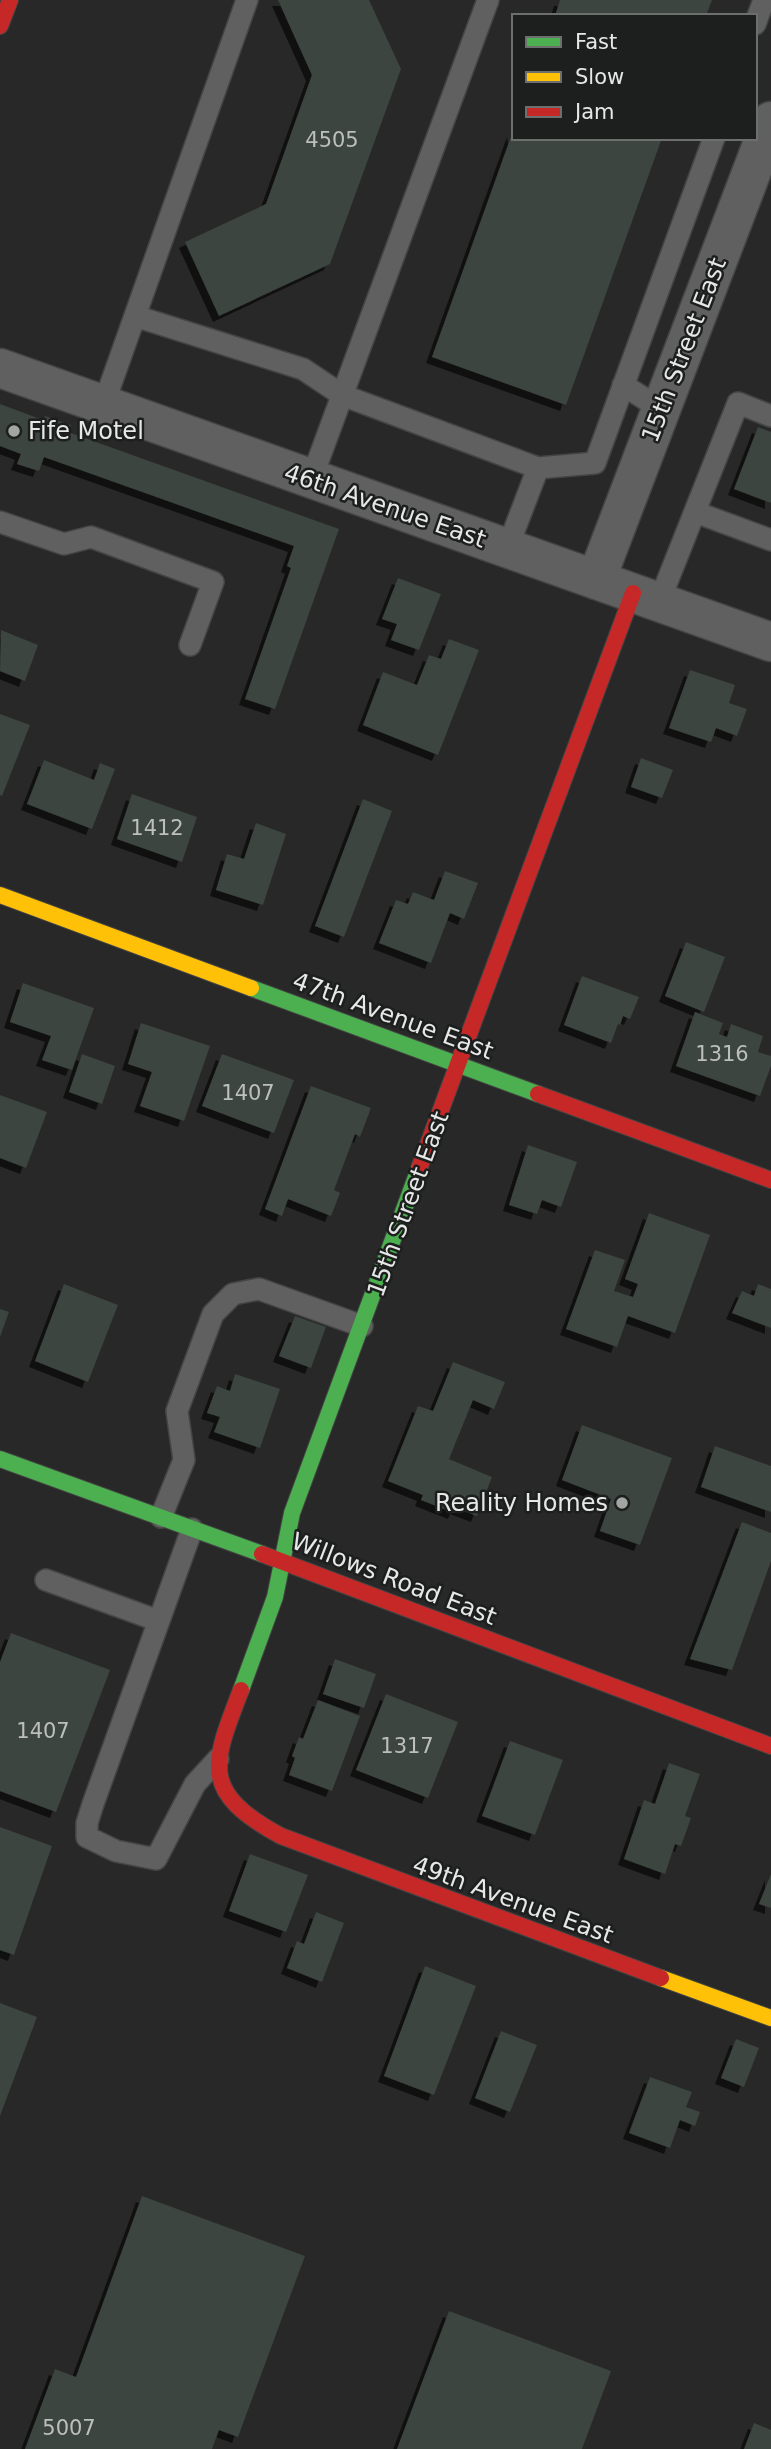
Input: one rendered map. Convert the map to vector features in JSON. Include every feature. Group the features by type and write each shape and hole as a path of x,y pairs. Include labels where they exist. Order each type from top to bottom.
{"street":[{"path":"0,26 10,0"},
{"name":"15th Street East","path":"596,580 763,134"},
{"name":"46th Avenue East","path":"0,368 771,642"},
{"name":"15th Street East","path":"246,1813 225,1792 219,1774 218,1759 225,1732 271,1609 292,1513 459,1065 646,597"},
{"name":"47th Avenue East","path":"0,895 771,1180"},
{"name":"Willows Road East","path":"0,1459 282,1561 771,1746"},
{"name":"49th Avenue East","path":"246,1813 270,1830 289,1839 771,2018"}],"lane":[{"path":"103,405 247,0"},
{"path":"311,480 488,0"},
{"path":"757,19 764,0"},
{"path":"135,316 303,369 342,395 537,468 595,463 713,140"},
{"path":"623,385 661,409"},
{"path":"646,597 695,512 738,404 771,416"},
{"path":"507,549 537,468"},
{"path":"695,512 771,540"},
{"path":"0,522 64,544 91,537 213,582 190,645"},
{"path":"161,1517 184,1460 177,1411 213,1314 233,1294 260,1289 362,1326"},
{"path":"192,1529 93,1804 87,1823 87,1837 116,1851 156,1859 195,1784 218,1759"},
{"path":"46,1580 159,1621"}],"building":[{"path":"278,0 369,0 401,69 330,264 219,316 185,242 266,204 312,75"},
{"path":"560,0 712,0 707,14 556,14"},
{"path":"512,134 512,140 661,140 566,405 432,357"},
{"path":"0,404 43,420 45,416 71,425 68,432 339,529 275,709 245,699 291,568 287,566 294,546 44,457 39,471 17,464 21,454 0,446"},
{"path":"758,427 771,432 771,503 734,489"},
{"path":"398,578 441,594 419,650 391,640 397,624 382,619"},
{"path":"1,630 38,645 25,681 0,671"},
{"path":"449,639 479,650 438,755 363,725 383,672 417,685 429,655 441,659"},
{"path":"690,670 735,685 729,703 747,709 737,736 716,728 711,742 669,728"},
{"path":"0,714 30,725 2,796 0,795"},
{"path":"641,758 673,770 662,798 631,787"},
{"path":"44,760 94,780 100,763 115,769 92,829 27,804"},
{"path":"132,794 197,817 182,862 117,839"},
{"path":"363,799 392,811 344,937 315,926"},
{"path":"256,823 286,834 263,905 216,890 227,854 244,859"},
{"path":"445,871 478,883 464,919 450,913 431,963 379,943 396,900 408,904 413,892 434,900"},
{"path":"686,942 725,957 704,1012 665,996"},
{"path":"582,976 639,997 630,1019 623,1016 620,1025 618,1024 611,1043 564,1025"},
{"path":"23,983 94,1008 72,1070 42,1060 51,1036 10,1022"},
{"path":"695,1012 723,1023 719,1034 727,1037 731,1024 763,1036 758,1052 771,1056 771,1066 760,1096 676,1066"},
{"path":"141,1023 210,1046 184,1121 140,1106 152,1072 128,1064"},
{"path":"82,1054 115,1066 102,1104 69,1092"},
{"path":"222,1054 294,1080 274,1133 202,1106"},
{"path":"311,1086 371,1108 360,1137 355,1134 334,1190 340,1193 331,1216 288,1199 282,1216 265,1209"},
{"path":"0,1095 47,1112 26,1168 0,1158"},
{"path":"528,1145 577,1162 561,1207 542,1200 537,1214 509,1205"},
{"path":"649,1213 710,1235 675,1333 628,1316 617,1347 566,1329 595,1250 625,1260 614,1291 633,1297 638,1284 625,1279"},
{"path":"64,1284 118,1305 88,1382 35,1361"},
{"path":"758,1284 771,1289 771,1328 732,1313 742,1291 754,1296"},
{"path":"0,1309 9,1312 0,1337"},
{"path":"295,1316 326,1327 311,1368 279,1356"},
{"path":"453,1362 505,1382 494,1409 473,1400 449,1459 492,1477 477,1516 456,1508 454,1513 421,1500 423,1495 388,1481 418,1406 433,1411"},
{"path":"235,1374 280,1389 260,1448 214,1432 220,1417 207,1413 217,1386 230,1391"},
{"path":"582,1425 672,1458 640,1545 600,1531 611,1499 562,1480"},
{"path":"715,1446 771,1466 771,1512 701,1487"},
{"path":"742,1522 771,1533 771,1561 732,1670 690,1659"},
{"path":"11,1633 110,1670 56,1812 0,1791 0,1662"},
{"path":"335,1659 376,1674 364,1708 323,1694"},
{"path":"386,1694 458,1722 428,1798 356,1770"},
{"path":"318,1700 360,1716 332,1791 289,1775 299,1737 303,1739"},
{"path":"510,1741 563,1760 535,1835 482,1816"},
{"path":"669,1763 700,1774 685,1816 691,1818 681,1846 675,1844 665,1874 624,1859 644,1800 655,1804"},
{"path":"0,1827 52,1846 14,1955 0,1950"},
{"path":"250,1854 308,1875 286,1932 229,1911"},
{"path":"771,1874 771,1908 759,1904"},
{"path":"316,1912 344,1923 322,1982 287,1968 297,1941 304,1944"},
{"path":"425,1966 476,1986 434,2095 384,2076"},
{"path":"0,2003 37,2017 0,2116"},
{"path":"501,2031 537,2045 510,2112 475,2098"},
{"path":"736,2039 759,2048 744,2087 721,2078"},
{"path":"650,2077 692,2092 686,2107 700,2112 695,2126 680,2120 670,2148 629,2133"},
{"path":"142,2196 305,2256 238,2437 219,2430 212,2449 25,2449 55,2369 76,2377"},
{"path":"449,2311 611,2371 582,2449 397,2449"},
{"path":"754,2423 771,2430 771,2449 744,2449"}],"traffic: fast":[{"path":"251,988 538,1094"},
{"path":"241,1690 275,1597 292,1513 420,1166"},
{"path":"0,1459 262,1554"}],"traffic: slow":[{"path":"0,895 251,988"},
{"path":"661,1978 771,2018"}],"traffic: jam":[{"path":"0,26 10,0"},
{"path":"420,1166 633,593"},
{"path":"538,1094 771,1180"},
{"path":"262,1554 771,1746"},
{"path":"241,1690 224,1738 220,1775 225,1790 237,1805 255,1820 281,1836 661,1978"}],"place":[{"name":"Fife Motel","path":"14,431"},
{"name":"Reality Homes","path":"622,1503"}]}
